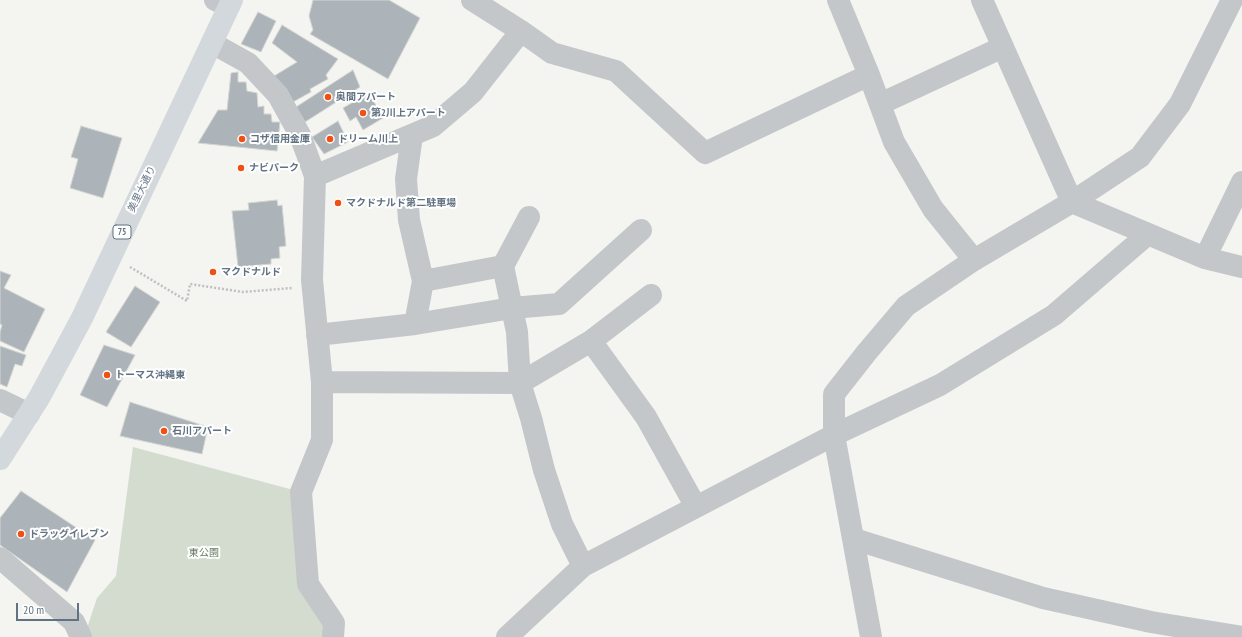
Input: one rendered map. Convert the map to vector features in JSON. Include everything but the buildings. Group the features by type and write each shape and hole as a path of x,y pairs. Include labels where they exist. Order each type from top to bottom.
{"main road":[{"name":"美里大通り","path":"0,458 52,376 82,318 108,260 212,43 225,2"}],"street":[{"path":"472,0 521,31 552,53 616,71 705,153 869,75"},
{"path":"838,0 869,75 894,142 933,209 974,260"},
{"path":"982,0 1072,202 1204,258 1242,267"},
{"path":"871,637 834,435 834,394 906,306 974,260 1072,202 1140,157 1180,104 1232,0"},
{"path":"315,176 433,126 473,92 521,31"},
{"path":"212,43 248,63 278,95 300,135 315,176 312,287 322,382 322,440 301,492 308,584 334,623 333,637"},
{"path":"880,104 1003,47"},
{"path":"412,135 406,179 409,220 423,281 415,324"},
{"path":"1204,258 1242,182"},
{"path":"529,217 503,266 517,332 520,383 531,418 544,470 562,524 583,566"},
{"path":"317,335 415,324 512,308 559,304 641,230"},
{"path":"507,637 583,566 834,435 940,385 1054,314 1148,234"},
{"path":"423,281 503,266"},
{"path":"322,382 520,383 591,341 651,295"},
{"path":"591,341 646,417 696,507"},
{"path":"0,400 29,414"},
{"path":"854,538 1043,598 1151,622 1242,637"},
{"path":"0,558 74,622 81,637"}],"path":[{"path":"108,260 132,268 187,302 190,284 243,292 312,287"}],"green space":[{"name":"東公園","path":"133,447 301,492 308,584 333,637 84,637 97,598 116,576"}],"place":[{"name":"奥間アパート","path":"328,97"},
{"name":"第2川上アパート","path":"363,113"},
{"name":"コザ信用金庫","path":"242,139"},
{"name":"ドリーム川上","path":"330,139"},
{"name":"ナビパーク","path":"241,168"},
{"name":"マクドナルド第二駐車場","path":"338,203"},
{"name":"マクドナルド","path":"213,272"},
{"name":"トーマス沖縄東","path":"107,375"},
{"name":"石川アパート","path":"164,431"},
{"name":"ドラッグイレブン","path":"21,534"}]}
